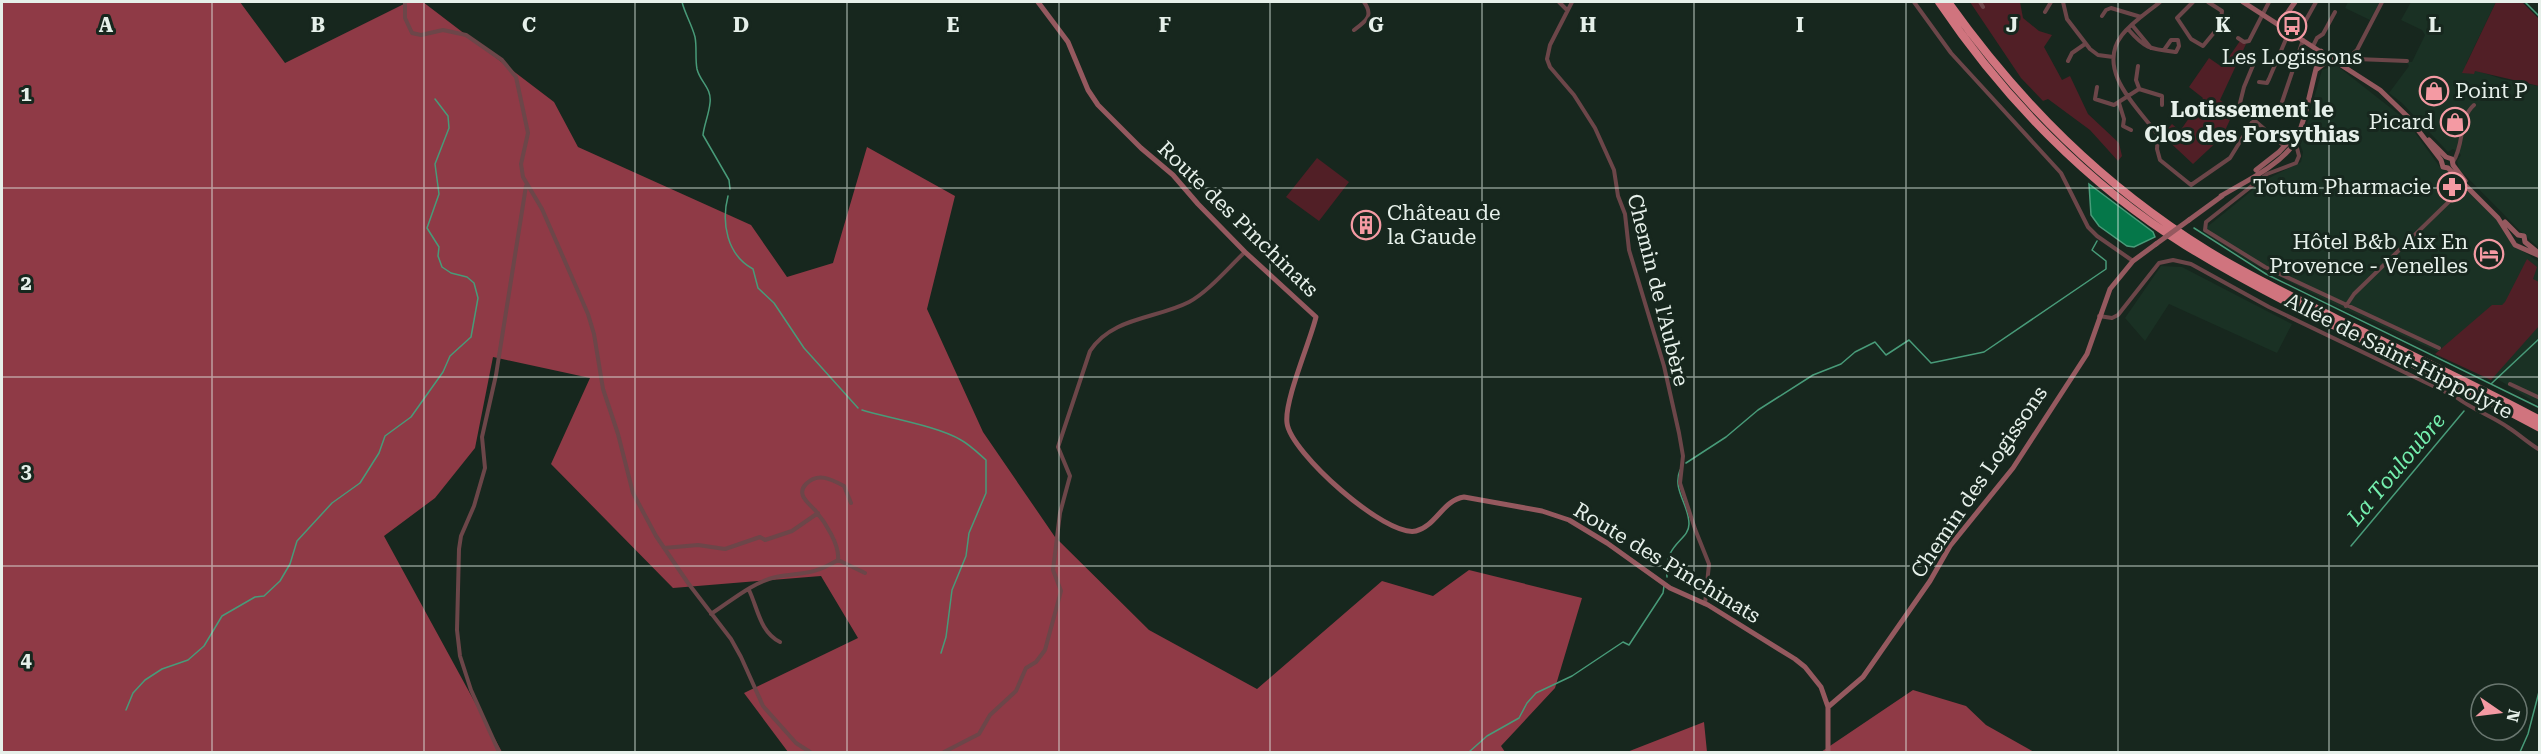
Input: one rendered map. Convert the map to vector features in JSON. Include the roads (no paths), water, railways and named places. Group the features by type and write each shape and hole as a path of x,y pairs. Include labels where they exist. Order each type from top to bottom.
{"highway":[{"path":"1938,2 1993,74 2046,132 2074,159 2139,213 2184,244 2241,277 2540,428"},
{"path":"1948,2 2008,80 2042,118 2108,179 2156,216 2250,275 2540,420"}],"street":[{"path":"405,2 405,18 412,33 421,34 443,30 466,34 483,45 512,71 521,90 528,126 528,139 521,164 526,186 496,375 482,436 485,468 474,506 461,536 459,549 460,656 471,690 499,753"},
{"name":"Route des Pinchinats","path":"1038,2 1068,42 1088,90 1098,105 1141,148 1173,175 1245,252 1316,317 1288,404 1286,421 1288,429 1317,468 1356,503 1401,528 1416,531 1426,525 1453,499 1464,497 1542,511 1569,520 1592,533 1670,588 1705,604 1805,667 1821,687 1828,707 1828,753"},
{"path":"1354,30 1369,16 1369,9 1364,2"},
{"path":"1559,2 1567,10"},
{"name":"Chemin de l'Aubère","path":"1572,2 1548,50 1547,59 1550,67 1574,95 1595,128 1614,170 1618,196 1625,214 1627,240 1664,366 1679,433 1683,456 1680,483 1709,564 1705,604"},
{"path":"1914,2 1951,53 2061,173 2088,227 2133,261"},
{"path":"1980,2 1983,7"},
{"path":"2045,12 2051,2"},
{"path":"2063,2 2067,19 2085,44 2095,54 2113,57"},
{"path":"2116,8 2118,2"},
{"path":"2160,2 2120,38 2113,57 2118,81 2158,135 2160,160 2191,185 2230,158 2254,119"},
{"path":"2193,2 2177,18 2191,39 2203,46 2217,28"},
{"path":"2208,2 2223,11 2221,19 2224,21"},
{"path":"2243,2 2380,90 2516,237 2515,245 2540,255"},
{"path":"2238,38 2244,42 2249,41 2269,2"},
{"path":"2279,25 2295,2"},
{"path":"2297,36 2316,2"},
{"path":"2348,57 2357,50 2382,2"},
{"path":"2102,16 2109,8 2116,8 2141,17"},
{"path":"2313,46 2317,38 2323,34 2335,12"},
{"path":"2130,27 2151,49 2164,50"},
{"path":"2259,82 2267,83 2270,79 2289,31"},
{"path":"2274,106 2281,105 2303,40"},
{"path":"2068,61 2072,53 2085,44"},
{"path":"2222,196 2270,165 2289,146 2300,129 2321,51"},
{"path":"2315,73 2321,64 2331,58 2407,61"},
{"path":"2254,63 2239,104 2241,109 2273,135 2299,152 2298,160 2294,165 2267,174 2206,222 2204,227 2265,267 2439,348"},
{"path":"2138,66 2136,80 2139,89"},
{"path":"2097,87 2095,99 2114,105 2139,89"},
{"path":"2139,89 2162,96 2162,105"},
{"path":"2119,103 2124,119 2123,126 2131,130"},
{"path":"2459,149 2445,158 2443,167 2451,165 2459,149 2465,117 2474,105"},
{"path":"2222,196 2289,146"},
{"path":"2451,165 2465,186 2516,237"},
{"path":"526,186 542,209 586,308 594,334 603,390 618,434 633,493 664,548 741,657 762,706 796,743 810,753"},
{"path":"2346,306 2354,294 2465,186"},
{"name":"Chemin des Logissons","path":"1828,707 1863,677 1930,581 1955,539 2023,454 2066,383 2087,354 2098,315 2110,290 2133,261 2222,196"},
{"path":"2516,237 2524,236 2525,242 2540,255"},
{"path":"2520,247 2525,242"},
{"path":"944,753 979,734 990,715 1016,691 1026,668 1036,662 1045,650 1060,598 1060,586 1053,570 1060,513 1070,476 1058,447 1090,351 1101,339 1124,324 1192,300 1245,252"},
{"name":"Allée de Saint-Hippolyte","path":"2098,315 2112,318 2118,315 2162,261 2186,262 2269,307 2456,397 2471,409 2509,428 2540,450"},
{"path":"2510,384 2540,398"},
{"path":"838,560 839,552 818,513 802,494 802,489 816,477 828,478 844,486 851,503"},
{"path":"664,548 698,545 725,549 760,537 765,540 792,531 818,513"},
{"path":"711,614 749,590 776,578 812,573 838,560"},
{"path":"838,560 865,573"},
{"path":"749,590 763,626 770,637 780,642"}],"waterway":[{"path":"682,2 695,37 697,69 708,89 710,98 703,135 729,180 730,189"},
{"name":"La Touloubre","path":"2525,2 2540,17"},
{"path":"126,710 133,693 145,680 162,669 188,660 204,646 222,616 255,597 264,596 280,581 290,564 297,541 332,503 360,483 379,453 385,436 411,417 443,372 450,356 471,337 478,298 474,283 467,277 451,273 442,267 438,256 439,247 427,228 439,194 435,164 449,128 448,116 435,99"},
{"path":"728,196 725,217 732,247 744,263 753,269 758,288 774,303 804,348 858,408"},
{"path":"2194,228 2266,274 2540,408"},
{"path":"1686,463 1726,437 1758,410 1813,375 1841,364 1855,352 1875,342 1886,355 1909,340 1931,363 1984,352 2106,269 2106,261 2092,250 2097,241"},
{"name":"La Touloubre","path":"2492,383 2540,338"},
{"path":"862,410 926,426 951,435 968,444 986,460 986,493 969,533 966,556 952,590 946,637 941,653"},
{"name":"La Touloubre","path":"2351,546 2464,411"},
{"path":"1667,577 1669,557 1685,535 1689,524 1679,491 1680,470"},
{"path":"1469,752 1487,736 1519,718 1527,703 1536,693 1572,676 1623,642 1629,645 1663,593 1664,586"},
{"path":"2520,752 2528,734 2540,688"}],"place":[{"name":"Les Logissons","path":"2292,26"},
{"name":"Point P","path":"2434,91"},
{"name":"Picard","path":"2455,122"},
{"name":"Totum Pharmacie","path":"2452,187"},
{"name":"Château de la Gaude","path":"1366,225"},
{"name":"Hôtel B&b Aix En Provence - Venelles","path":"2489,254"}],"district":[{"name":"Lotissement le Clos des Forsythias","path":"2252,122"}]}
